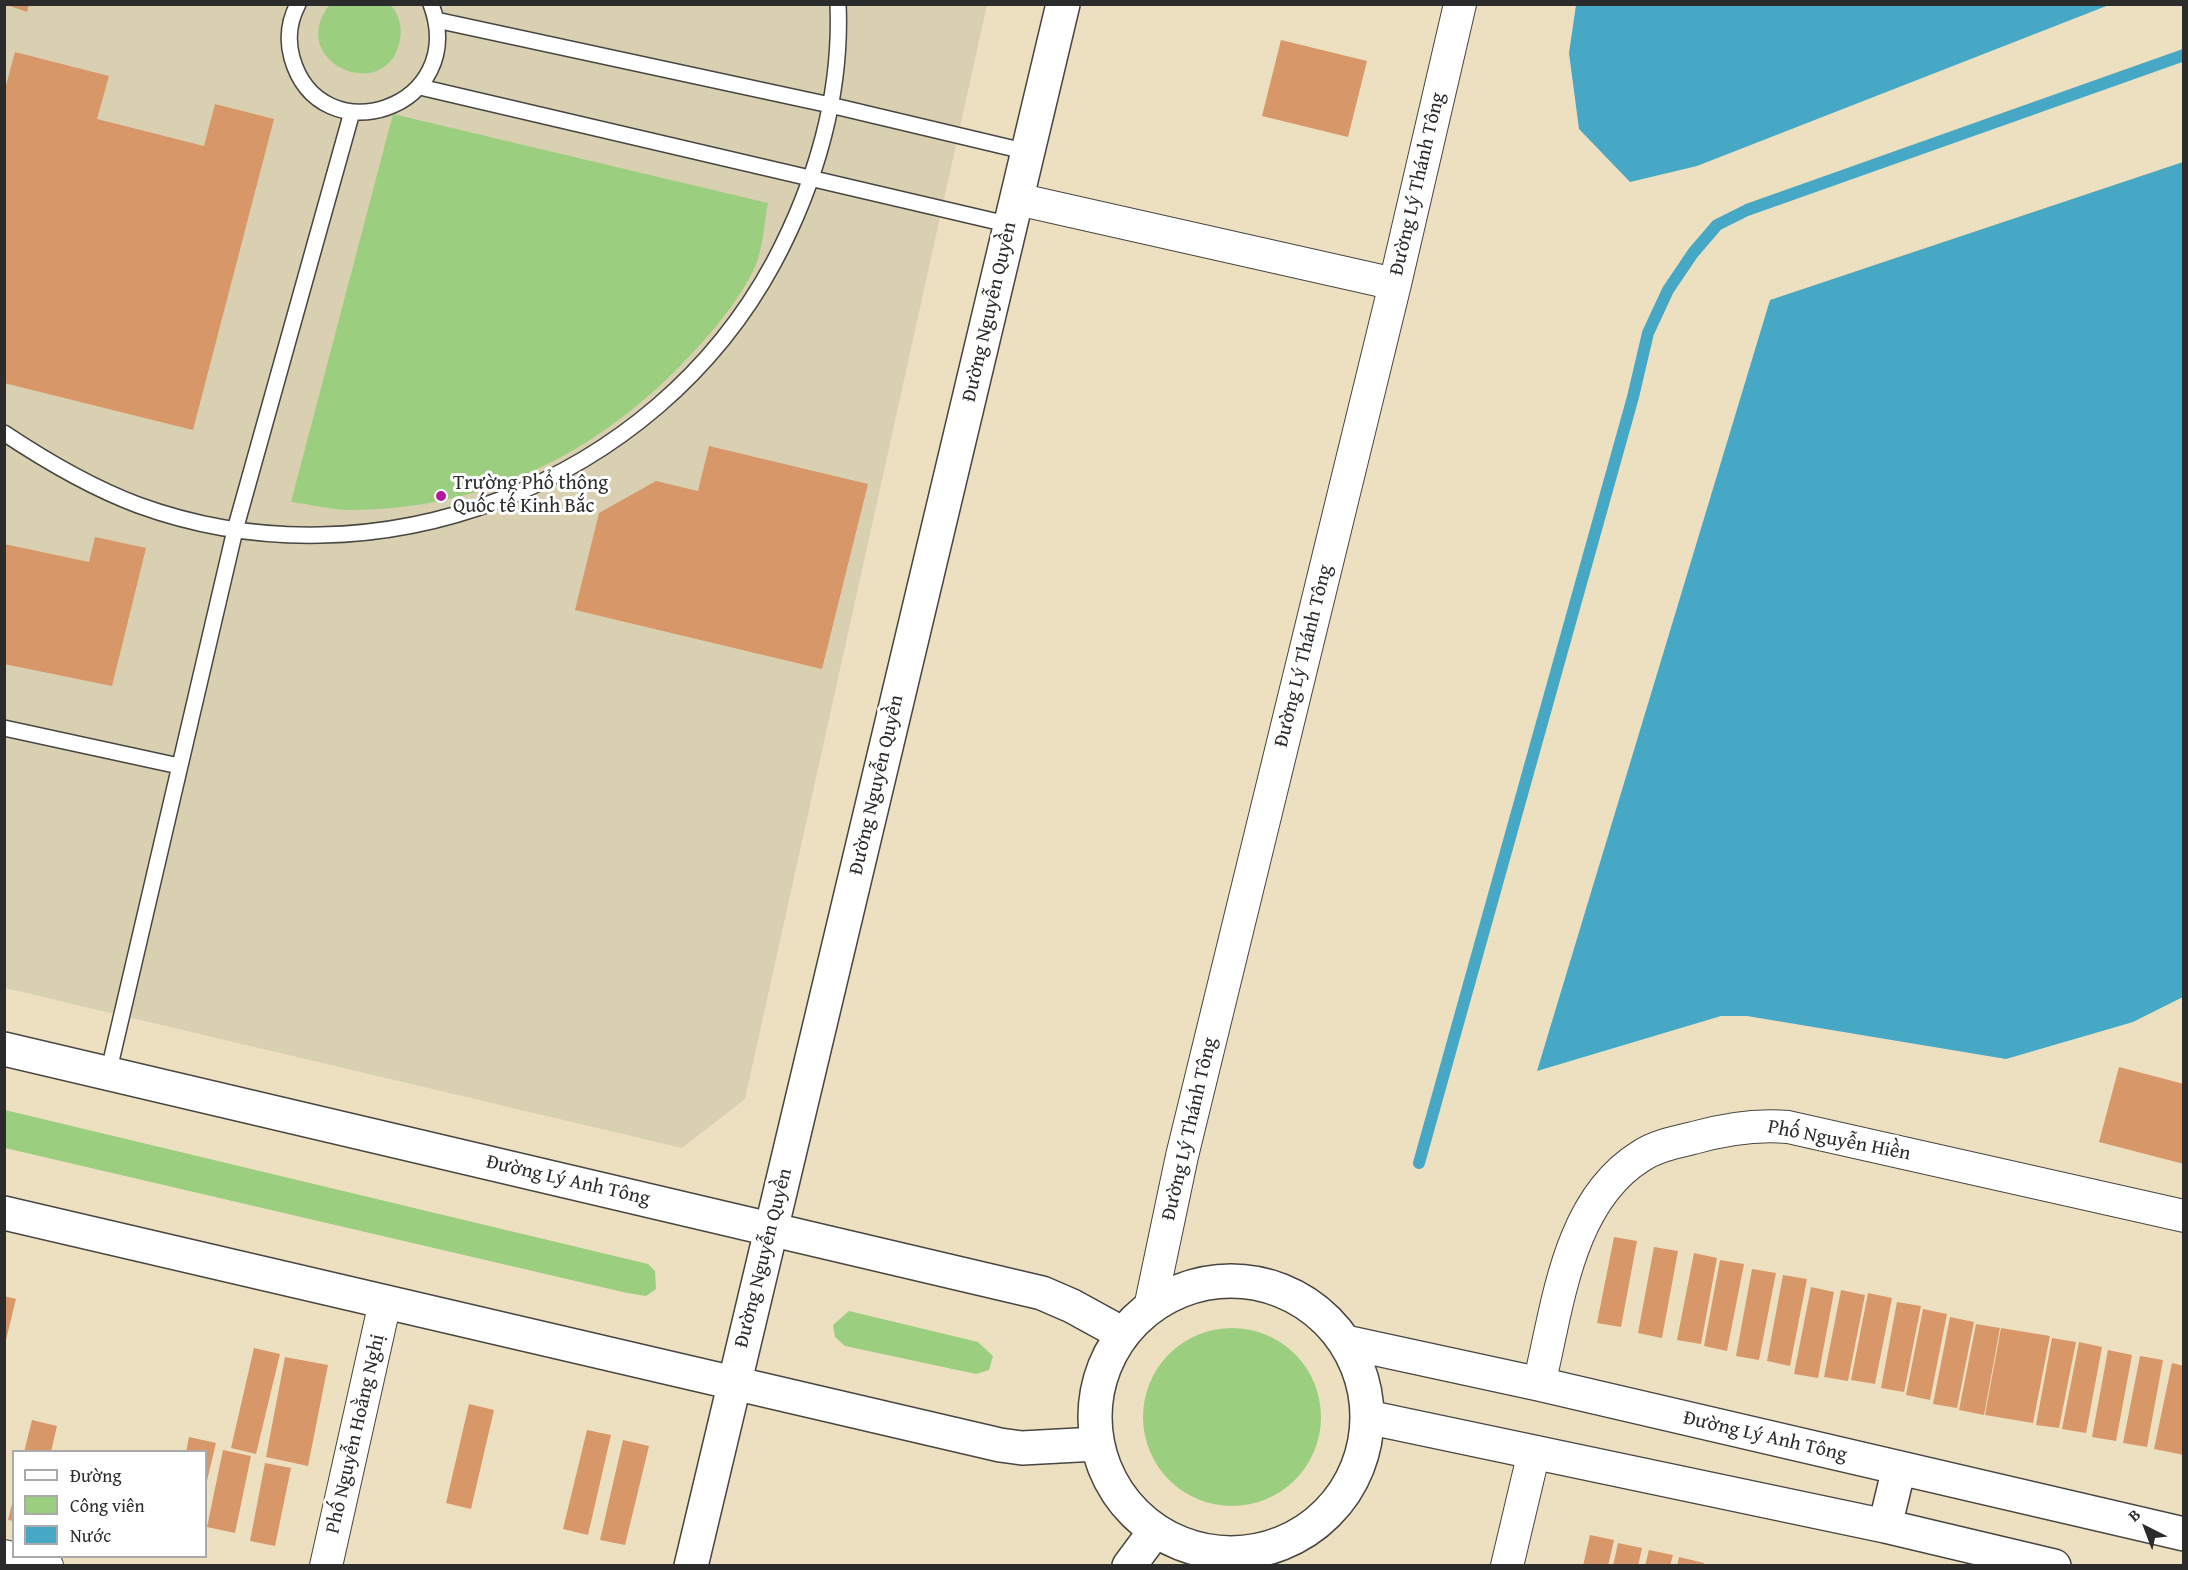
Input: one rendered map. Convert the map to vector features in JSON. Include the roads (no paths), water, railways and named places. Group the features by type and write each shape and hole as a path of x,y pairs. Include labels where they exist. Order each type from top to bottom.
{"street":[{"name":"Đường Nguyễn Quyền","path":"691,1566 1063,4"},
{"name":"Đường Lý Thánh Tông","path":"1150,1308 1182,1156 1395,284 1460,4"},
{"path":"1014,212 1395,284"},
{"name":"Đường Lý Anh Tông","path":"4,1048 1042,1293 1072,1306 1123,1334"},
{"name":"Phố Nguyễn Hiền","path":"1539,1384 1575,1239 1605,1187 1642,1155 1709,1134 1749,1126 1788,1127 2184,1216"},
{"path":"4,1213 1006,1446 1022,1448 1097,1444"},
{"path":"1230,1281 1255,1283 1279,1289 1306,1303 1330,1323 1345,1342 1361,1376 1367,1417 1363,1452 1358,1466 1335,1505 1300,1535 1258,1558 1211,1552 1182,1545 1155,1531 1121,1500 1106,1473 1097,1444 1094,1414 1099,1384 1110,1355 1123,1334 1150,1308 1171,1295 1206,1283 1230,1281"},
{"name":"Phố Nguyễn Hoằng Nghị","path":"326,1566 385,1302"},
{"name":"Đường Lý Anh Tông","path":"1345,1342 1539,1384 2184,1534"},
{"path":"1367,1417 1885,1526 2054,1566"},
{"path":"1507,1566 1534,1452"},
{"path":"1885,1526 1899,1468"},
{"path":"1129,1566 1155,1531"},
{"path":"12,1558 46,1566"}],"lane":[{"path":"298,4 290,36 295,67 302,80 324,101 352,112 367,112 396,105 420,87 430,72 436,56 438,38 431,4"},
{"path":"4,433 82,480 138,505 235,530 296,535 347,534 417,525 477,510 533,488 587,459 638,424 683,383 724,339 759,289 788,235 811,179 830,105 835,67 838,4"},
{"path":"436,20 830,105 1028,152"},
{"path":"420,87 811,179 1014,212"},
{"path":"108,1074 235,530 352,112"},
{"path":"4,728 179,766"}],"water":[{"path":"1576,4 2109,5 1697,166 1630,182 1579,129 1569,53"},
{"path":"2183,162 2183,997 2133,1022 2006,1059 1747,1016 1721,1016 1537,1071 1770,300"}],"waterway":[{"path":"1419,1163 1633,397 1648,333 1668,290 1693,253 1717,225 1747,210 2184,55"}],"place":[{"name":"Trường Phổ thông Quốc tế Kinh Bắc","path":"441,496"}]}
